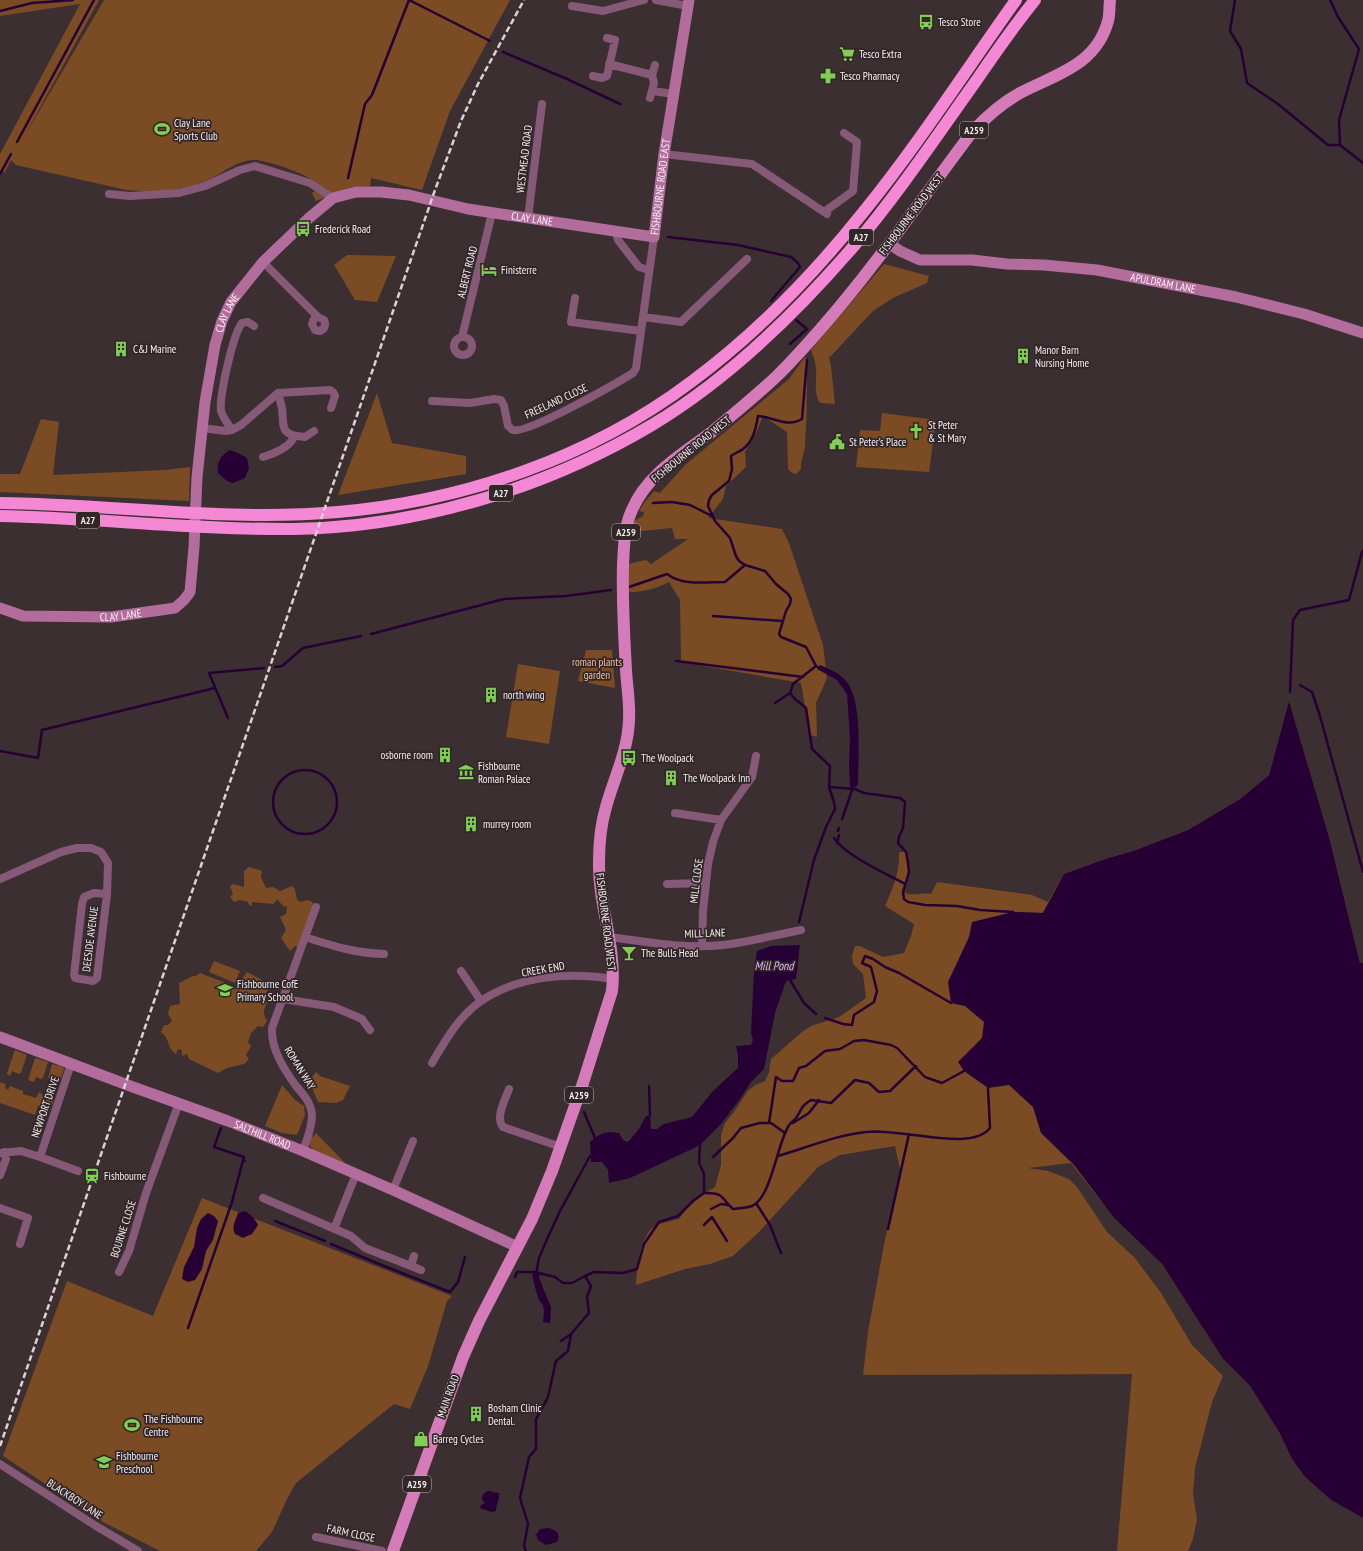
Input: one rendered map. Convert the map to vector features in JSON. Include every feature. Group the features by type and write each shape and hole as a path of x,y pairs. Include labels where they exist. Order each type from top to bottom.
{"highway":[{"name":"A27","path":"0,503 42,503 211,513 294,515 338,512 389,506 484,484 552,460 605,435 646,412 690,383 722,358 791,294 844,236 902,163 1016,0"},
{"name":"A27","path":"0,516 40,517 210,528 296,529 339,526 386,520 436,511 485,499 529,485 613,447 652,425 710,384 750,351 826,276 856,243 911,172 1006,37 1036,0"}],"main road":[{"path":"1102,0 1108,20"},
{"name":"FISHBOURNE ROAD WEST","path":"518,1247 532,1219 561,1147 609,1002 613,979 610,937 600,886 599,863 605,810 626,745 629,720 622,586 626,527 631,512 644,488 659,472 719,426 778,375 842,303 890,244 968,138 984,119 1001,105 1022,92 1081,62 1097,45 1108,20 1110,0"},
{"name":"MAIN ROAD","path":"392,1551 463,1358 479,1321 518,1247"}],"street":[{"path":"572,6 603,11 644,0"},
{"path":"656,0 688,3"},
{"name":"FISHBOURNE ROAD EAST","path":"633,373 636,368 664,154 688,3"},
{"path":"593,76 602,78 607,76 614,40 607,38"},
{"path":"609,64 652,75"},
{"path":"655,65 652,75 654,83 651,95 674,94"},
{"name":"WESTMEAD ROAD","path":"528,218 542,104"},
{"path":"664,154 752,164 826,213 852,191 857,142 844,133"},
{"path":"109,194 130,196 179,193 205,186 240,170 255,166 310,183 333,198"},
{"name":"CLAY LANE","path":"0,608 23,616 65,618 111,617 175,608 184,600 190,592 194,547 197,477 205,402 215,345 222,321 231,302 263,262 309,218 333,198 356,192 381,192 415,196 468,209 654,237"},
{"name":"ALBERT ROAD","path":"462,337 492,213"},
{"path":"616,232 618,240 639,267 649,270"},
{"name":"APULDRAM LANE","path":"890,244 900,251 920,260 959,259 1097,270 1236,297 1304,314 1363,334"},
{"path":"643,317 681,322 747,259"},
{"path":"263,262 318,317"},
{"path":"575,298 571,322 641,331"},
{"path":"232,430 223,415 221,404 232,344 235,334 242,323 248,322 254,326"},
{"name":"FREELAND CLOSE","path":"432,401 470,403 494,399 501,400 504,406 508,426 513,430 519,430 547,419 588,399 633,373"},
{"path":"202,428 226,431 232,430 241,425 278,393 330,390 334,392 330,408"},
{"path":"278,393 282,408 283,426 286,432 294,436 305,437 314,431"},
{"path":"263,457 274,454 292,440 294,436"},
{"name":"MILL CLOSE","path":"702,946 703,911 708,864 721,820 752,777 756,756"},
{"path":"675,813 721,820"},
{"name":"DEESIDE AVENUE","path":"0,879 61,852 76,848 91,848 101,852 108,863 107,894 97,978 93,981 75,978 74,975 82,904 84,897 94,893 107,894"},
{"path":"667,884 706,883"},
{"name":"ROMAN WAY","path":"303,1151 310,1130 312,1116 310,1104 288,1074 274,1048 271,1038 272,1028 316,907"},
{"name":"MILL LANE","path":"610,937 664,944 702,946 722,945 801,930"},
{"path":"305,937 339,948 362,953 384,954"},
{"path":"461,971 481,1001"},
{"name":"CREEK END","path":"432,1063 452,1031 466,1015 481,1001 504,990 528,980 574,975 613,979"},
{"path":"283,999 334,1007 362,1019 370,1030"},
{"name":"SALTHILL ROAD","path":"0,1037 228,1121 303,1151 518,1247"},
{"name":"NEWPORT DRIVE","path":"40,1158 71,1064"},
{"path":"508,1089 499,1118 503,1128 561,1147"},
{"name":"BOURNE CLOSE","path":"119,1272 129,1251 146,1193 179,1103"},
{"path":"393,1190 413,1141"},
{"path":"0,1175 6,1159 2,1153 21,1151 78,1171"},
{"path":"334,1229 356,1174"},
{"path":"263,1198 351,1236 365,1248 422,1270"},
{"path":"0,1208 28,1218 20,1244"},
{"path":"410,1266 414,1256"},
{"name":"BLACKBOY LANE","path":"0,1464 96,1526 138,1551"},
{"name":"FARM CLOSE","path":"316,1537 382,1551"}],"green space":[{"path":"0,0 99,0 24,137 104,0 510,0 450,111 422,190 371,178 370,186 352,187 316,201 312,193 321,186 308,177 273,164 255,160 237,164 201,183 173,190 155,191 126,190 16,165 11,160 5,172 0,170 0,154 80,4 0,16"},
{"path":"347,255 396,256 377,302 355,300 334,265"},
{"path":"884,264 929,276 927,283 893,298 873,311 829,358 835,404 820,403 816,391 816,364 811,350"},
{"path":"805,357 807,360 806,424 805,448 801,469 796,474 792,473 788,469 787,432 763,416 756,433 745,452 746,467 726,486 723,499 708,518 782,529 789,543 823,645 827,678 816,703 817,737 810,735 801,683 681,662 680,600 669,582 659,587 647,590 625,592 628,564 646,560 651,564 688,539 675,539 672,528 632,532 631,527 634,521 643,516 644,512 639,511 644,503 654,491 660,493 685,465 789,379"},
{"path":"377,393 392,443 466,456 466,474 338,495"},
{"path":"882,413 936,420 929,472 856,467 860,430 880,431"},
{"path":"41,419 59,422 53,475 165,470 190,467 189,501 0,492 0,474 20,474"},
{"name":"roman plants garden","path":"586,650 612,650 615,688 578,681"},
{"path":"518,664 560,671 549,744 506,737"},
{"path":"1289,701 1329,837 1360,963 1363,963 1363,1129 1048,903 1043,913 1014,912 998,1045 1363,1518 1331,1500 1305,1477 1292,1459 1279,1432 1250,1386 1223,1359 1162,1264 1114,1218 1071,1163 1028,1168 1048,1171 1069,1179 1077,1187 1107,1232 1135,1258 1161,1293 1192,1345 1223,1376 1212,1402 1195,1468 1193,1494 1197,1519 1193,1539 1188,1551 1117,1551 1132,1374 863,1375 868,1332 885,1239 901,1174 895,1146 840,1155 818,1167 759,1232 733,1256 710,1264 685,1269 636,1285 641,1248 644,1240 652,1228 661,1223 679,1219 695,1201 715,1187 721,1165 721,1135 725,1123 747,1092 755,1085 765,1081 769,1072 771,1059 811,1026 839,1017 866,998 863,974 853,964 852,956 855,946 860,946 883,957 904,953 914,924 885,906 897,873 899,852 906,852 909,872 903,892 913,894 931,894 937,882 1032,895 1048,902 1064,874 1105,859 1133,851 1188,830 1240,799 1269,775"},
{"path":"249,867 262,871 261,877 266,888 273,887 280,891 292,886 295,889 297,900 301,902 309,900 314,904 317,909 298,947 295,946 290,951 281,938 286,930 280,917 286,914 287,907 283,906 277,899 274,904 252,902 252,906 249,905 248,902 240,900 234,902 230,897 233,894 230,886 233,884 244,887 244,871"},
{"path":"214,961 240,971 235,983 209,972"},
{"path":"247,972 270,986 264,997 267,1003 264,1012 267,1021 263,1027 258,1026 251,1033 248,1042 251,1046 246,1055 249,1059 244,1064 227,1068 218,1073 189,1059 187,1054 182,1056 182,1050 178,1049 176,1054 173,1052 166,1037 161,1032 164,1025 168,1025 172,1021 168,1014 170,1006 180,1004 179,983 200,973 236,987"},
{"path":"15,1050 27,1055 21,1073 19,1074 12,1071 10,1076 7,1073"},
{"path":"35,1058 48,1062 43,1078 41,1079 36,1077 34,1082 28,1080"},
{"path":"52,1064 63,1067 64,1069 60,1081 48,1078"},
{"path":"316,1072 320,1076 350,1086 343,1100 336,1103 318,1102 309,1081"},
{"path":"0,1082 6,1084 5,1088 8,1090 10,1086 23,1091 23,1094 36,1098 39,1092 42,1096 54,1100 50,1110 38,1106 35,1115 0,1103"},
{"path":"282,1085 295,1100 304,1106 305,1115 297,1135 282,1133 265,1126"},
{"path":"316,1133 348,1166 314,1151 310,1146 310,1140"},
{"path":"202,1198 452,1296 447,1301 428,1366 410,1409 394,1404 296,1483 272,1532 256,1551 160,1551 103,1522 3,1456 67,1281 153,1316"}],"water":[{"path":"230,450 247,458 249,468 245,478 233,483 227,481 218,473 220,460"},
{"path":"820,665 844,678 851,690 855,702 859,745 858,784 856,787 850,786 850,737 847,694 837,680 817,669"},
{"path":"1289,701 1329,837 1360,963 1363,963 1363,1518 1331,1500 1305,1477 1292,1459 1279,1432 1250,1386 1223,1359 1162,1264 1114,1218 1074,1165 1041,1133 1033,1107 1009,1085 988,1088 964,1071 958,1062 982,1038 984,1022 965,1006 951,1003 948,982 969,937 972,922 1013,912 1043,913 1064,874 1105,859 1133,851 1188,830 1240,799 1269,775"},
{"name":"Mill Pond","path":"800,945 796,979 786,981 775,1013 764,1069 751,1082 721,1124 700,1145 630,1178 609,1183 608,1170 602,1162 591,1162 590,1142 600,1135 610,1132 619,1133 623,1140 628,1142 639,1129 646,1116 650,1116 651,1129 657,1129 664,1124 692,1117 713,1091 738,1068 736,1046 751,1045 753,1040 751,1033 754,971 757,951 771,946"},
{"path":"245,1211 253,1217 258,1225 252,1234 243,1238 235,1234 234,1226 238,1213"},
{"path":"208,1213 214,1216 218,1221 213,1240 206,1251 202,1269 195,1280 188,1282 182,1279 184,1267 194,1247 197,1228 201,1219"},
{"path":"535,1272 540,1273 539,1278 551,1307 550,1323 543,1322 543,1305 539,1300 532,1275"},
{"path":"488,1491 499,1493 496,1511 491,1512 480,1508 481,1505 485,1503 482,1499 483,1494"},
{"path":"548,1528 556,1531 559,1537 557,1542 546,1545 538,1540 536,1535 540,1529"}],"waterway":[{"path":"0,11 32,3 73,0"},
{"path":"17,142 94,0"},
{"path":"409,0 490,41"},
{"path":"348,178 365,104 372,95 409,0"},
{"path":"1235,0 1230,31 1241,49 1247,83 1278,104 1328,145 1340,145 1363,163"},
{"path":"1330,0 1338,17 1359,49 1339,120 1340,145"},
{"path":"503,52 567,79 620,104"},
{"path":"0,174 11,154"},
{"path":"668,237 738,245 791,257 800,267 771,301"},
{"path":"790,344 807,329 796,320"},
{"path":"807,360 802,419 785,422 758,416 752,439 743,449 731,456 732,469 729,481 712,495 708,506 715,521 730,538 739,561 745,565 765,571 776,584 788,594 791,599 790,604 786,611 779,634 781,637 806,647 816,666 821,669"},
{"path":"653,503 672,502 690,505 712,516"},
{"path":"1290,692 1293,620 1300,610 1349,600 1363,551"},
{"path":"629,587 667,574 673,578 687,582 725,582 745,565"},
{"path":"371,634 504,599 566,596 611,590"},
{"path":"713,616 782,621"},
{"path":"275,667 282,666 303,648 361,636"},
{"path":"676,661 803,677"},
{"path":"799,922 814,860 826,827 835,809 829,787 830,766 812,749 806,708 790,693 793,684 816,666"},
{"path":"228,718 209,673 264,668"},
{"path":"1300,685 1312,692 1363,872"},
{"path":"0,751 38,758 42,730 215,688"},
{"path":"775,703 790,693"},
{"path":"299,770 311,770 328,779 335,790 337,802 335,814 328,825 311,834 299,834 287,829 278,820 273,808 273,796 278,784 287,775 299,770"},
{"path":"842,819 852,790 852,784"},
{"path":"829,787 855,789 864,793 900,798 905,802 903,828 898,843 906,852 908,863 909,872 903,892 904,899 908,902 925,905 957,906 980,910 1013,912"},
{"path":"837,843 839,835"},
{"path":"834,838 856,858 905,884"},
{"path":"825,1018 843,1024 852,1025 854,1015 874,1002 877,991 871,967 862,963 865,956 899,973 951,1003"},
{"path":"790,980 804,1003 816,1014"},
{"path":"769,1123 776,1077 782,1081 793,1081 799,1068 806,1066 825,1051 840,1049 854,1041 864,1040 891,1045 897,1048 925,1077 942,1083 964,1071"},
{"path":"700,1145 699,1163 704,1174 704,1193 719,1195 733,1209 752,1206 759,1201 764,1193 788,1127 806,1104 811,1100 831,1103 855,1080 869,1083 879,1092 890,1091 916,1066"},
{"path":"649,1086 650,1116"},
{"path":"778,1156 832,1139 866,1132 884,1132 954,1139 975,1137 984,1134 990,1128 988,1088"},
{"path":"793,1123 809,1113 819,1100"},
{"path":"584,1112 595,1138"},
{"path":"713,1157 741,1128 760,1123 771,1123 785,1133"},
{"path":"221,1128 214,1147 244,1157 243,1160"},
{"path":"888,1229 909,1134"},
{"path":"536,1274 539,1258 548,1237 560,1211 590,1156"},
{"path":"188,1328 232,1202 243,1160 245,1161"},
{"path":"526,1551 524,1546 528,1524 520,1498 529,1457 536,1449 536,1419 548,1397 556,1361 568,1351 571,1334 589,1313 587,1297 591,1286 585,1276 594,1272 623,1273 637,1269 644,1244 659,1222 678,1216 693,1201 704,1193"},
{"path":"756,1203 770,1225 781,1253"},
{"path":"711,1209 721,1204 728,1205"},
{"path":"704,1225 712,1217 727,1241"},
{"path":"275,1221 325,1241"},
{"path":"331,1244 450,1292 458,1282 465,1257"},
{"path":"515,1277 517,1272 535,1272 555,1277 563,1283 572,1283 585,1276"},
{"path":"561,1341 571,1334"}],"railway":[{"path":"0,1446 435,190 461,121 478,84 524,0"}],"place":[{"name":"Tesco Store","path":"926,22"},
{"name":"Tesco Extra","path":"847,54"},
{"name":"Tesco Pharmacy","path":"828,76"},
{"name":"Clay Lane Sports Club","path":"162,129"},
{"name":"Frederick Road","path":"303,229"},
{"name":"Finisterre","path":"489,270"},
{"name":"C&J Marine","path":"121,349"},
{"name":"Manor Barn Nursing Home","path":"1023,356"},
{"name":"St Peter & St Mary","path":"916,431"},
{"name":"St Peter’s Place","path":"837,442"},
{"name":"north wing","path":"491,695"},
{"name":"osborne room","path":"445,755"},
{"name":"The Woolpack","path":"629,758"},
{"name":"Fishbourne Roman Palace","path":"466,772"},
{"name":"The Woolpack Inn","path":"671,778"},
{"name":"murrey room","path":"471,824"},
{"name":"The Bulls Head","path":"629,953"},
{"name":"Fishbourne CofE Primary School","path":"225,990"},
{"name":"Fishbourne","path":"92,1176"},
{"name":"Bosham Clinic Dental.","path":"476,1414"},
{"name":"The Fishbourne Centre","path":"132,1425"},
{"name":"Barreg Cycles","path":"421,1439"},
{"name":"Fishbourne Preschool","path":"104,1462"}]}
